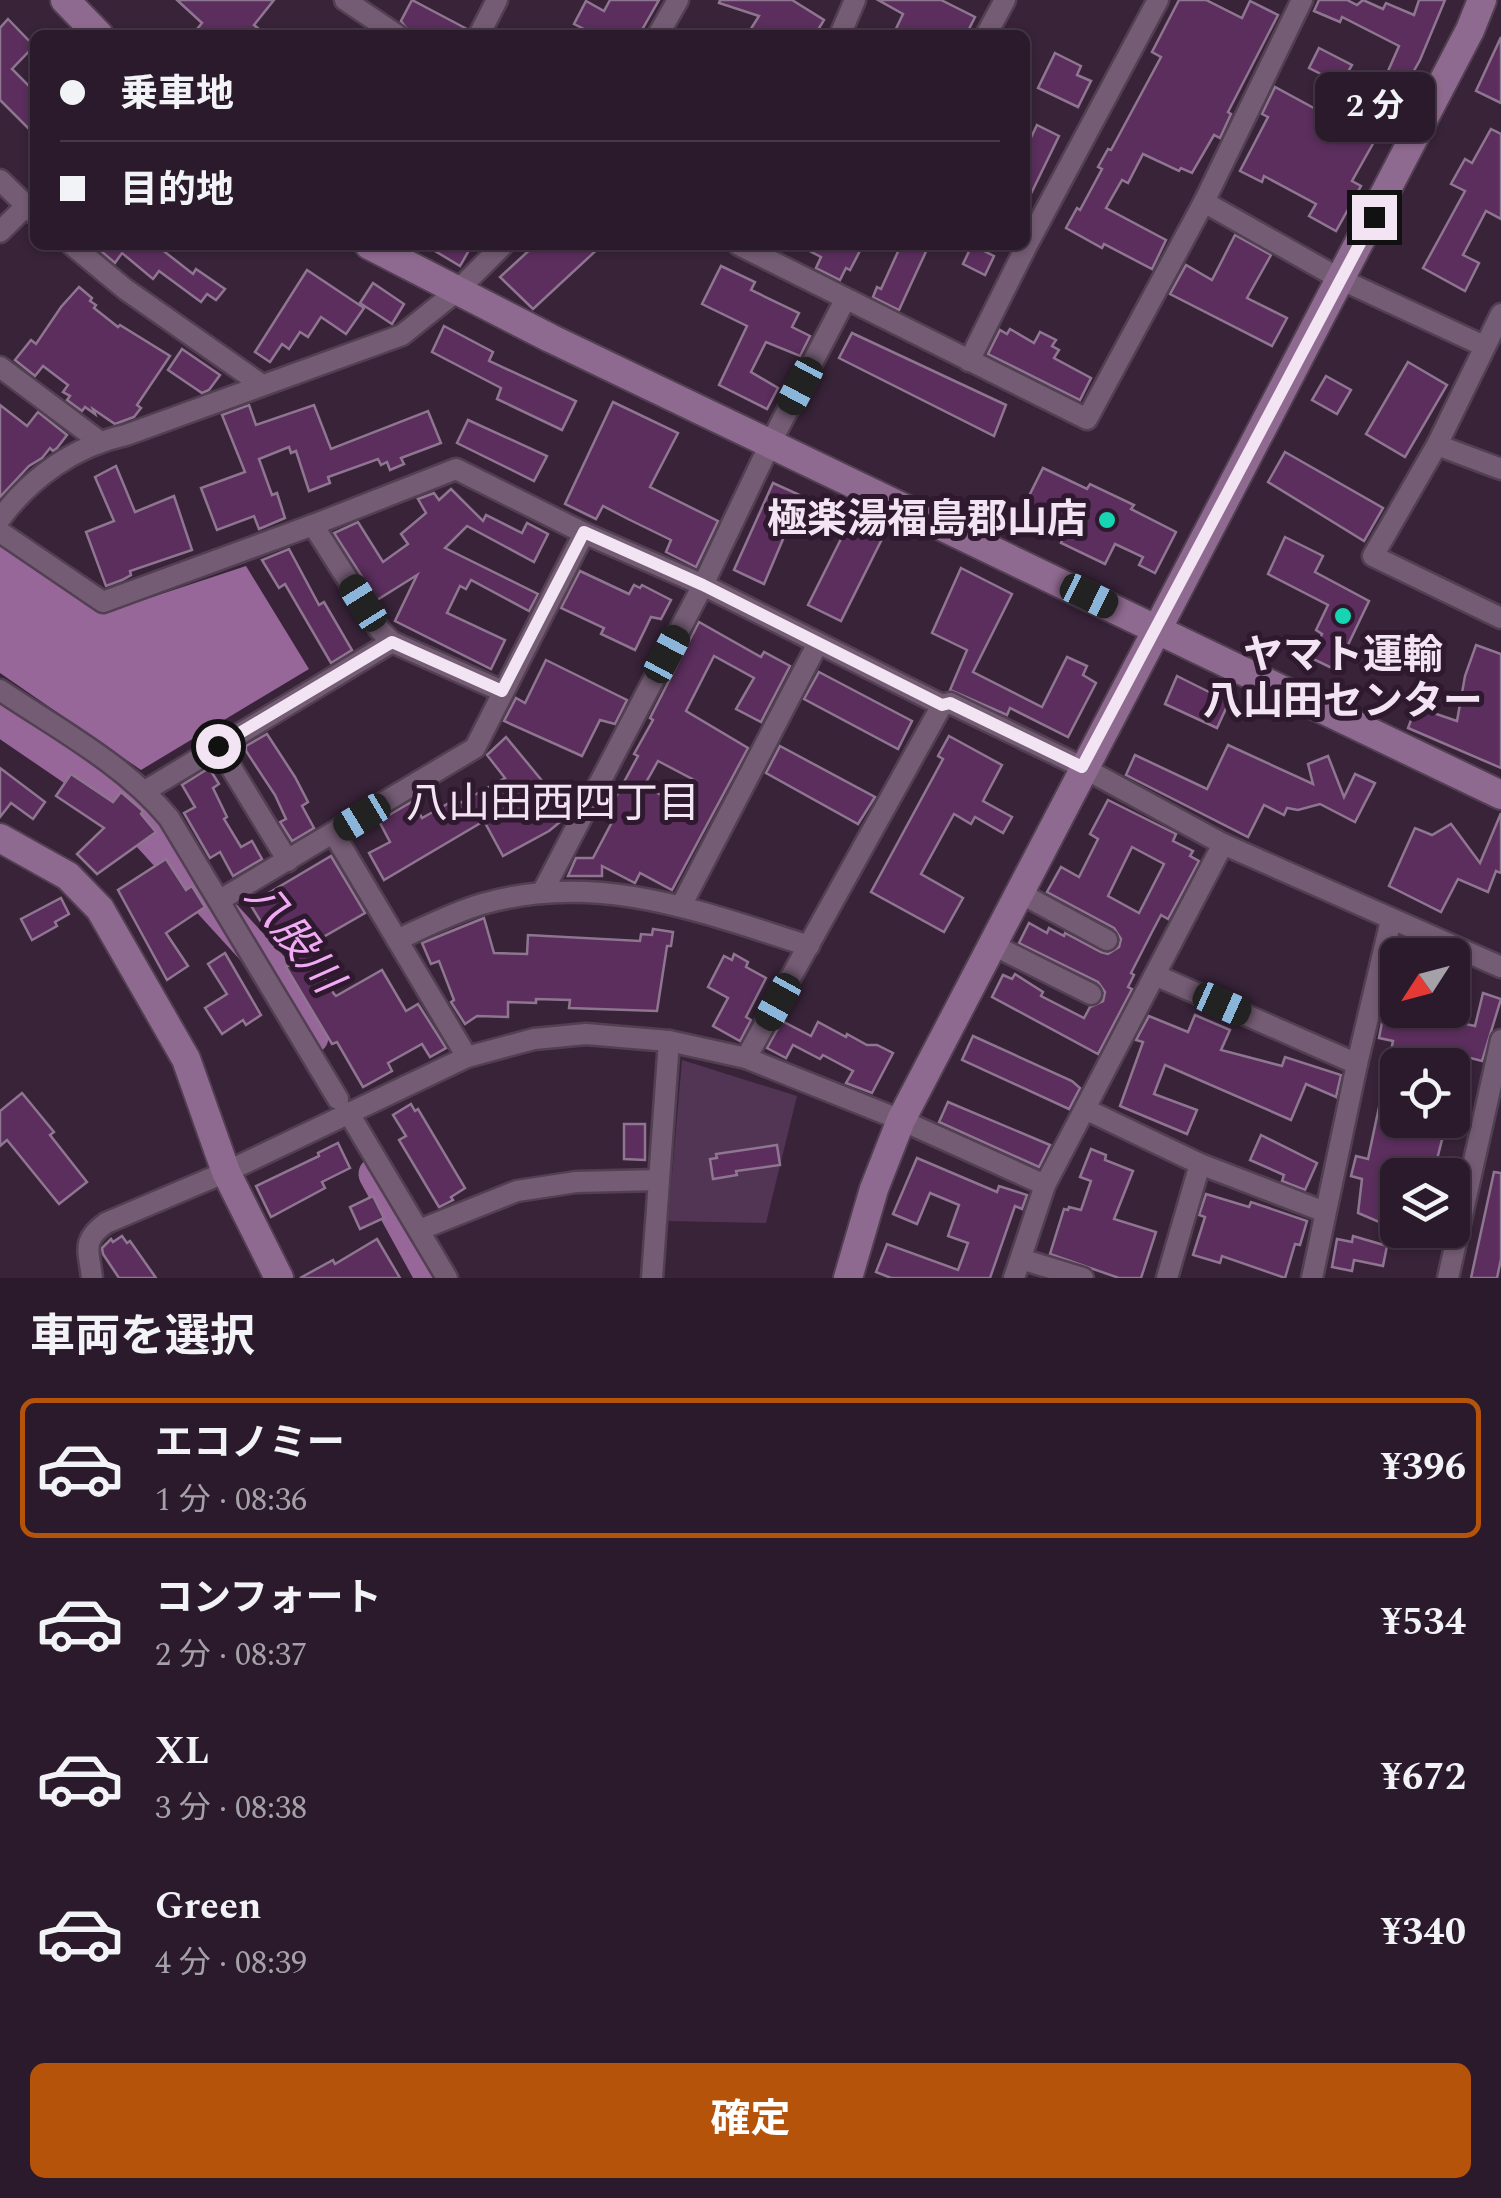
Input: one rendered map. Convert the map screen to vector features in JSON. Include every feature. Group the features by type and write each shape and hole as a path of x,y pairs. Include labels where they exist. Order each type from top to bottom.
{"street":[{"path":"65,0 94,30"},
{"path":"344,0 390,30"},
{"path":"482,30 497,0"},
{"path":"661,30 678,0"},
{"path":"842,30 855,0"},
{"path":"989,30 1005,0"},
{"path":"1030,238 1158,0"},
{"path":"848,1278 874,1190 901,1120 1082,767 1342,280 1482,0"},
{"path":"749,250 1087,419 1204,202 1299,1"},
{"path":"0,180 30,209"},
{"path":"1204,202 1342,280 1484,346"},
{"path":"0,232 30,211"},
{"path":"78,250 125,289 262,385"},
{"path":"379,250 770,444 1501,795"},
{"path":"0,519 41,475 99,441 126,435 402,335 457,291 498,250"},
{"path":"970,361 1024,250"},
{"path":"542,894 703,585 845,300"},
{"path":"1501,314 1437,445 1373,556 1501,618"},
{"path":"0,366 99,441"},
{"path":"1437,445 1501,468"},
{"path":"0,532 103,602 456,470 703,585 942,705 950,703 1082,767 1223,844 1501,967"},
{"path":"314,524 379,629 392,642 502,691"},
{"path":"220,900 475,748 584,532"},
{"path":"145,791 392,642"},
{"path":"681,906 818,643"},
{"path":"0,690 145,791 170,818 447,1278"},
{"path":"746,1058 942,705"},
{"path":"218,746 288,861"},
{"path":"334,834 467,1057"},
{"path":"0,838 68,876 100,910 186,1058 226,1172 279,1278"},
{"path":"1083,1278 1017,1269 1045,1185 1223,844"},
{"path":"398,940 482,904 596,890 681,906 809,946"},
{"path":"1018,892 1107,940"},
{"path":"1336,1278 1312,1276 1391,920"},
{"path":"991,944 1091,994"},
{"path":"1154,975 1357,1064"},
{"path":"92,1278 88,1241 91,1233 106,1223 226,1172 343,1106 467,1057 546,1036 586,1034 670,1041 746,1058 901,1120 1045,1185"},
{"path":"1448,1278 1501,1040"},
{"path":"652,1278 670,1041"},
{"path":"1085,1109 1200,1164 1325,1212"},
{"path":"1167,1278 1200,1164"},
{"path":"418,1230 516,1191 576,1182 659,1180"}],"shaded area":[{"path":"0,546 101,614 246,566 309,669 141,770 0,673"},
{"path":"682,1060 797,1096 766,1223 668,1221"}],"building":[{"path":"177,0 274,0 254,25 260,30 200,30 202,23"},
{"path":"412,0 467,29 407,30 401,21"},
{"path":"610,0 659,0 642,30 586,30 574,24 586,1 604,11"},
{"path":"792,0 824,20 818,30 750,30 759,16 719,3"},
{"path":"878,0 941,0 975,17 968,30 895,30 903,14"},
{"path":"1179,0 1206,0 1242,18 1250,1 1278,15 1228,112 1231,114 1220,138 1214,135 1192,173 1143,154 1128,183 1122,180 1106,208 1166,240 1152,269 1066,228 1077,208 1080,210 1102,169 1098,167 1161,57 1152,52"},
{"path":"1319,0 1347,0 1357,5 1363,0 1383,9 1386,3 1414,15 1419,0 1445,0 1420,60 1352,181 1361,186 1336,231 1309,216 1316,204 1264,176 1262,182 1240,171 1268,117 1262,114 1275,87 1347,126 1356,106 1370,112 1399,46 1342,17 1340,22 1314,11"},
{"path":"8,19 30,42 30,50 12,69 30,87 30,130 0,100 0,28"},
{"path":"1501,37 1501,103 1476,91"},
{"path":"1319,48 1352,65 1341,84 1309,68"},
{"path":"1055,53 1081,66 1077,75 1091,81 1078,107 1038,88"},
{"path":"1037,125 1059,136 1030,196 1030,140"},
{"path":"1491,129 1501,134 1501,219 1486,211 1463,255 1479,263 1465,291 1423,268 1465,191 1451,184 1465,159 1472,163"},
{"path":"1235,235 1271,255 1247,298 1287,318 1272,346 1170,294 1186,265 1212,280"},
{"path":"100,250 162,250 193,274 196,269 225,289 216,300 207,294 201,302 159,271 153,279 122,253 115,263"},
{"path":"433,250 469,250 460,266"},
{"path":"530,250 597,250 533,309 500,277"},
{"path":"808,250 860,250 840,280 816,268 821,257"},
{"path":"899,250 927,250 899,310 873,297 877,287 881,289"},
{"path":"970,250 994,256 985,275 963,264"},
{"path":"721,266 755,282 751,290 799,313 792,327 810,336 800,356 766,342 751,372 778,388 767,409 719,385 747,326 702,304"},
{"path":"307,270 364,308 346,334 321,317 308,337 300,332 289,349 282,344 270,362 255,352"},
{"path":"373,283 404,304 392,324 360,303"},
{"path":"79,287 92,298 94,308 118,327 170,356 137,405 141,408 134,417 115,424 93,409 95,414 85,407 82,411 67,400 70,396 63,392 68,385 43,366 35,376 15,360 31,340 36,344"},
{"path":"444,326 493,352 489,361 576,401 562,430 497,399 501,388 432,352"},
{"path":"1010,329 1034,343 1040,332 1056,340 1052,346 1059,350 1054,358 1091,378 1080,400 988,354 1000,330 1007,334"},
{"path":"852,333 1006,405 994,436 839,358"},
{"path":"182,349 220,375 209,390 202,393 168,370"},
{"path":"1408,362 1447,385 1405,457 1366,434"},
{"path":"1326,376 1351,390 1337,414 1312,400"},
{"path":"613,402 678,433 650,487 718,521 696,567 666,552 671,540 603,506 596,519 565,504"},
{"path":"0,405 27,426 38,412 67,435 57,448 50,448 29,466 0,497"},
{"path":"249,405 256,425 314,405 331,449 428,411 441,443 401,458 404,464 390,470 387,462 381,465 378,459 328,477 330,483 309,491 296,451 291,453 289,447 259,459 285,518 259,529 254,516 217,530 201,488 245,472 222,415"},
{"path":"468,420 547,456 534,481 457,443"},
{"path":"1285,452 1383,508 1364,541 1268,482"},
{"path":"116,466 135,512 174,496 192,550 130,571 131,575 106,586 86,532 114,521 95,477"},
{"name":"極楽湯福島郡山店","path":"1043,468 1134,505 1131,509 1176,532 1155,573 1139,565 1143,557 1115,544 1105,564 1061,543 1070,523 1044,510 1040,516 1023,508"},
{"path":"773,483 802,496 799,502 822,512 812,536 789,525 764,584 734,570"},
{"path":"451,489 483,521 486,515 522,533 527,523 548,534 534,562 467,526 445,548 538,594 529,611 471,580 466,589 460,586 447,613 505,640 491,669 395,621 417,575 377,600 334,533 358,522 383,562 408,544 401,534 426,513 418,499 434,493 439,500"},
{"path":"849,523 882,539 841,621 808,605"},
{"path":"1285,537 1323,556 1315,572 1369,601 1336,670 1311,658 1322,634 1316,630 1328,605 1268,574"},
{"path":"289,549 319,605 324,602 352,650 331,663 285,584 279,588 262,560"},
{"path":"961,568 1012,594 973,672 1042,707 1067,657 1087,666 1083,675 1096,683 1068,737 1010,708 1007,715 950,690 967,650 932,633"},
{"path":"580,571 629,594 634,585 642,585 671,600 661,619 651,617 635,650 601,634 604,628 561,608"},
{"path":"699,622 761,657 764,652 790,666 761,722 736,709 754,678 714,656 686,711 748,748 672,890 640,873 635,883 602,866 602,876 568,876 576,858 593,858 612,822 598,815 605,802 611,806 638,756 634,754 653,720 650,718","holes":["658,761 696,781 682,806 644,786"]},
{"path":"1476,645 1501,654 1501,768 1408,728 1416,707 1457,721 1465,676"},
{"path":"1419,649 1432,654 1424,677 1410,671"},
{"path":"546,660 627,700 615,724 600,720 582,756 504,721 516,698 525,703"},
{"path":"819,672 912,721 898,749 804,699"},
{"path":"1177,676 1229,702 1217,728 1165,704"},
{"path":"267,734 308,802 302,806 314,828 292,841 280,822 286,819 275,795 246,751 246,746"},
{"path":"949,736 1002,765 983,801 1012,817 1003,833 975,817 971,824 954,814 921,874 963,898 944,932 871,892 943,759 938,756"},
{"path":"506,737 567,811 566,817 503,856 484,821 384,880 369,853 390,842 379,821 413,801 422,818 505,778 487,755"},
{"path":"1228,745 1313,784 1308,764 1328,756 1344,797 1355,774 1375,783 1355,822 1320,804 1298,810 1287,808 1284,815 1264,805 1248,837 1126,775 1135,755 1207,789"},
{"path":"780,746 875,797 858,824 766,773"},
{"path":"0,768 45,802 33,819 11,803 0,817"},
{"path":"209,768 219,784 213,788 227,817 224,819 241,847 252,841 262,859 233,876 220,852 210,858 184,813 195,807 182,785"},
{"path":"71,774 113,802 121,792 143,811 141,814 156,832 97,874 77,854 104,828 56,796"},
{"path":"1108,800 1176,834 1173,841 1193,851 1190,856 1199,861 1168,919 1161,915 1152,932 1131,973 1134,975 1128,987 1132,989 1098,1054 992,997 1003,975 1012,979 1015,974 1043,992 1041,996 1084,1018 1090,1007 1103,1001 1105,992 1098,982 1019,943 1029,923 1047,933 1049,928 1064,936 1065,933 1108,954 1119,947 1121,939 1114,928 1047,892 1061,867 1079,877 1098,839 1090,834","holes":["1132,847 1164,864 1139,913 1108,896"]},
{"path":"1501,813 1501,873 1496,871 1488,892 1458,879 1441,912 1389,886 1415,828 1432,835 1451,824 1480,863"},
{"path":"331,856 365,913 306,947 334,994 382,970 406,1011 418,1004 446,1048 430,1057 422,1044 388,1063 392,1071 363,1087 286,967 293,963 272,926 266,930 250,904"},
{"path":"166,859 186,890 192,886 205,907 166,933 188,966 167,980 118,890"},
{"path":"61,898 69,914 32,940 21,919"},
{"path":"484,918 494,953 527,954 528,935 640,941 641,934 652,935 653,929 673,932 671,946 667,946 657,1011 569,1008 570,1000 536,999 536,1003 508,1002 508,1017 477,1016 465,1024 451,1002 454,1000 439,961 431,964 422,943"},
{"path":"225,953 261,1015 246,1025 243,1020 222,1034 205,1008 227,994 208,964"},
{"path":"734,954 748,962 746,967 766,978 746,1017 751,1020 740,1041 713,1026 728,998 708,987 724,956 732,960"},
{"path":"1483,993 1501,999 1482,1061 1470,1058 1470,1048 1392,1048 1393,1041 1379,1038 1381,1028 1475,1026"},
{"path":"1195,1015 1230,1030 1221,1050 1282,1066 1285,1057 1341,1075 1336,1097 1306,1084 1291,1120 1165,1065 1154,1094 1197,1110 1187,1134 1120,1106 1143,1042 1136,1040 1149,1016 1188,1032"},
{"path":"782,1021 811,1036 818,1022 846,1037 847,1034 893,1053 872,1093 846,1083 853,1071 823,1055 820,1059 793,1045 786,1058 767,1048"},
{"path":"973,1036 1072,1081 1080,1088 1069,1109 962,1060"},
{"path":"22,1093 87,1182 59,1204 7,1140 0,1146 0,1111"},
{"path":"948,1102 1050,1145 1039,1167 939,1122"},
{"path":"1380,1102 1380,1138 1442,1138 1437,1158 1380,1158 1380,1222 1358,1213 1362,1179 1351,1176 1356,1156 1368,1159"},
{"path":"411,1104 415,1111 418,1109 465,1188 439,1207 399,1140 406,1136 393,1115"},
{"path":"624,1124 645,1124 645,1160 624,1159"},
{"path":"1261,1135 1317,1163 1305,1190 1282,1181 1284,1175 1250,1160"},
{"path":"338,1143 350,1168 322,1182 325,1188 271,1217 256,1186"},
{"path":"777,1145 780,1165 736,1171 737,1175 713,1179 710,1159 717,1158 716,1154"},
{"path":"1091,1149 1106,1155 1105,1160 1133,1171 1114,1219 1156,1232 1141,1278 1119,1278 1050,1254 1064,1209 1081,1210 1091,1181 1080,1177"},
{"path":"917,1158 997,1192 999,1186 1027,1195 1022,1209 1015,1206 990,1278 891,1278 876,1272 887,1244 958,1270 968,1243 948,1236 959,1205 930,1193 917,1224 893,1214"},
{"path":"1494,1172 1501,1173 1501,1259 1497,1278 1471,1278"},
{"path":"1206,1194 1249,1207 1251,1202 1307,1221 1285,1278 1222,1256 1220,1263 1193,1255 1205,1217 1199,1215"},
{"path":"373,1196 384,1218 360,1229 350,1207"},
{"path":"122,1236 127,1243 130,1241 156,1278 119,1278 102,1248 111,1239 113,1242"},
{"path":"1353,1236 1387,1248 1383,1266 1354,1260 1352,1271 1332,1267 1337,1239 1352,1242"},
{"path":"377,1239 400,1278 300,1278 333,1260 335,1264"}],"waterway":[{"name":"八股川","path":"0,718 104,789 145,830 273,970 311,1037"},
{"name":"八股川","path":"376,1174 433,1278"}],"place":[{"name":"極楽湯福島郡山店","path":"1107,520"},
{"name":"ヤマト運輸 八山田センター","path":"1343,616"}],"district":[{"name":"八山田西四丁目","path":"553,804"}],"route":[{"path":"218,746 392,642 502,691 584,532 703,585 942,705 950,703 1082,767 1374,217"}]}
